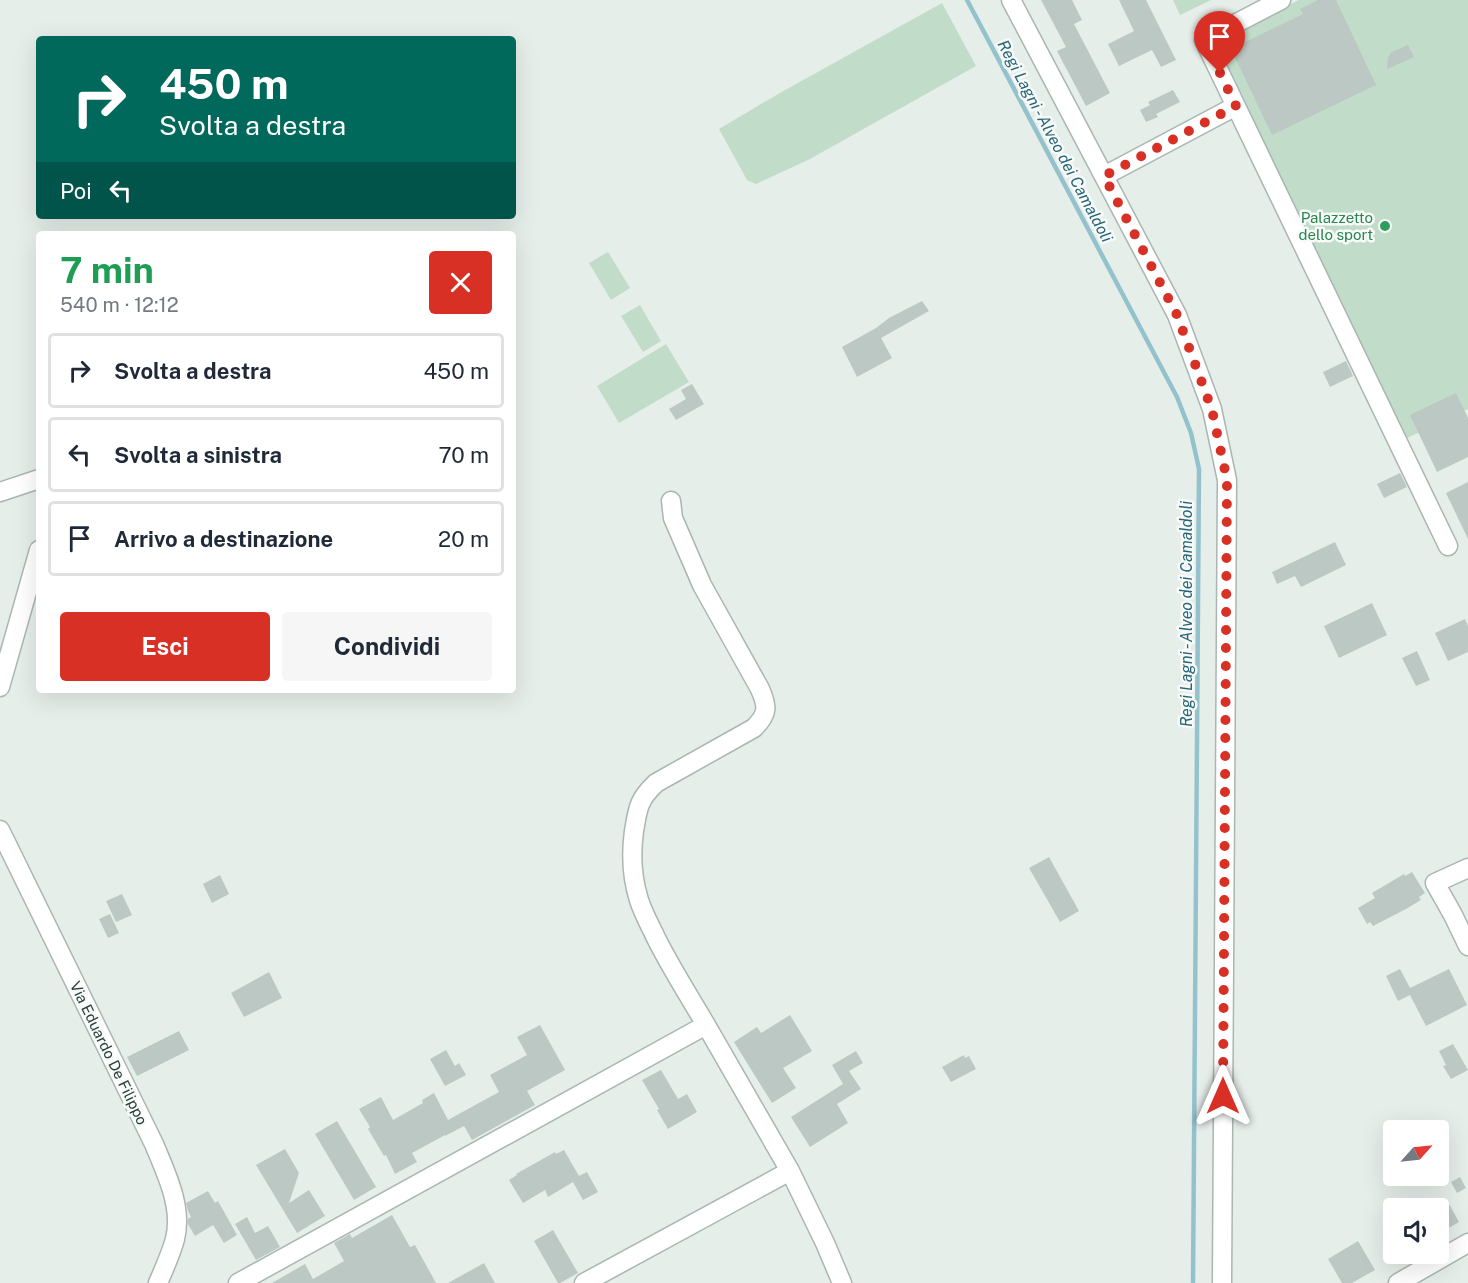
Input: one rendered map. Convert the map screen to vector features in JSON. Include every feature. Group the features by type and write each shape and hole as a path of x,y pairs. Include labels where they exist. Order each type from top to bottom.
{"street":[{"path":"1011,0 1177,315 1212,410 1227,480 1221,1283"},
{"path":"1281,0 1204,40 1449,546"},
{"path":"1104,176 1236,106"},
{"path":"0,492 36,479"},
{"path":"671,501 673,518 702,585 760,689 765,699 765,710 763,719 754,728 656,783 645,793 638,805 633,841 633,872 639,900 664,955 790,1171 842,1283"},
{"path":"0,687 36,561"},
{"name":"Via Eduardo De Filippo","path":"0,830 154,1144 171,1186 177,1215 176,1237 158,1283"},
{"path":"1468,868 1435,883 1468,946"},
{"path":"238,1283 706,1025"},
{"path":"584,1283 790,1171"},
{"path":"1398,1283 1468,1243"}],"green space":[{"path":"1173,0 1211,0 1180,15"},
{"name":"Palazzetto dello sport","path":"1299,0 1468,0 1468,409 1405,439 1212,43"},
{"path":"942,3 976,66 810,159 756,184 747,180 719,129"},
{"path":"608,252 630,288 611,300 589,263"},
{"path":"640,305 661,341 643,352 621,316"},
{"path":"666,344 689,382 619,423 597,386"}],"building":[{"path":"1041,0 1072,0 1082,20 1074,24 1110,93 1086,106 1057,51 1066,47"},
{"path":"1119,0 1146,0 1176,60 1161,67 1152,50 1119,66 1108,44 1134,31"},
{"path":"1318,0 1336,0 1376,85 1272,135 1231,49 1303,14 1300,9"},
{"path":"1408,45 1414,57 1387,69 1388,57 1392,52"},
{"path":"1173,90 1180,102 1156,114 1158,117 1146,122 1140,110 1150,105 1148,102"},
{"path":"922,301 929,311 881,338 892,358 857,377 842,347"},
{"path":"1346,361 1353,376 1330,387 1323,372"},
{"path":"692,384 704,404 676,420 669,409 686,399 681,390"},
{"path":"1456,393 1468,418 1468,457 1437,472 1410,415"},
{"path":"1400,473 1407,487 1384,498 1377,484"},
{"path":"1468,482 1468,539 1446,493"},
{"path":"1335,542 1346,565 1301,587 1295,576 1277,584 1272,572"},
{"path":"1372,603 1387,635 1339,658 1324,626"},
{"path":"1465,619 1468,626 1468,652 1448,661 1435,633"},
{"path":"1417,651 1430,680 1416,686 1402,658"},
{"path":"1049,857 1079,911 1060,922 1029,868"},
{"path":"1412,872 1425,893 1419,897 1421,900 1373,926 1370,922 1367,924 1358,908 1375,898 1372,893 1404,874 1405,876"},
{"path":"220,875 229,894 212,903 203,884"},
{"path":"122,894 132,915 116,922 106,901"},
{"path":"110,914 119,933 108,938 99,919"},
{"path":"1400,969 1410,988 1449,969 1467,1005 1426,1026 1410,995 1398,1001 1386,976"},
{"path":"269,972 282,998 244,1017 231,993"},
{"path":"790,1015 812,1051 783,1068 796,1088 772,1103 734,1042 757,1027 761,1033"},
{"path":"540,1025 565,1070 527,1091 535,1105 472,1140 464,1126 445,1135 412,1153 417,1162 395,1174 386,1155 384,1156 368,1129 370,1127 359,1109 381,1097 393,1120 423,1103 422,1100 434,1093 448,1120 499,1092 490,1075 527,1055 517,1037"},
{"path":"179,1031 189,1050 137,1076 127,1057"},
{"path":"1453,1044 1468,1070 1451,1079 1443,1066 1446,1065 1439,1051"},
{"path":"446,1050 455,1066 459,1063 466,1075 445,1086 430,1059"},
{"path":"856,1051 863,1063 849,1071 861,1089 837,1104 848,1123 810,1147 791,1117 843,1084 832,1065"},
{"path":"964,1055 965,1058 969,1056 976,1069 951,1082 942,1067"},
{"path":"661,1070 678,1099 687,1094 697,1112 668,1129 642,1080"},
{"path":"337,1121 376,1187 354,1200 315,1134"},
{"path":"285,1149 299,1173 289,1203 309,1190 325,1216 297,1233 256,1165"},
{"path":"564,1150 579,1176 587,1172 598,1192 583,1200 573,1182 548,1197 545,1190 523,1203 509,1180 555,1152 556,1154"},
{"path":"1460,1177 1466,1188 1457,1193 1451,1182"},
{"path":"208,1191 215,1203 218,1201 237,1235 224,1243 213,1225 195,1236 188,1224 188,1219 191,1217 186,1203"},
{"path":"1449,1204 1459,1222 1449,1228"},
{"path":"392,1215 410,1247 415,1245 436,1283 272,1283 305,1264 313,1279 344,1261 334,1243 350,1234 352,1238"},
{"path":"247,1217 255,1233 268,1226 280,1247 256,1260 235,1224"},
{"path":"553,1230 578,1273 560,1283 534,1241"},
{"path":"1358,1241 1375,1270 1352,1283 1342,1283 1328,1259"},
{"path":"484,1263 495,1283 448,1283"}],"waterway":[{"name":"Regi Lagni - Alveo dei Camaldoli","path":"967,0 1177,397 1191,433 1199,469 1193,1283"}],"place":[{"name":"Palazzetto dello sport","path":"1385,226"}],"route":[{"path":"1220,73 1236,106 1104,176 1177,315 1212,410 1227,480 1223,1096"}]}
